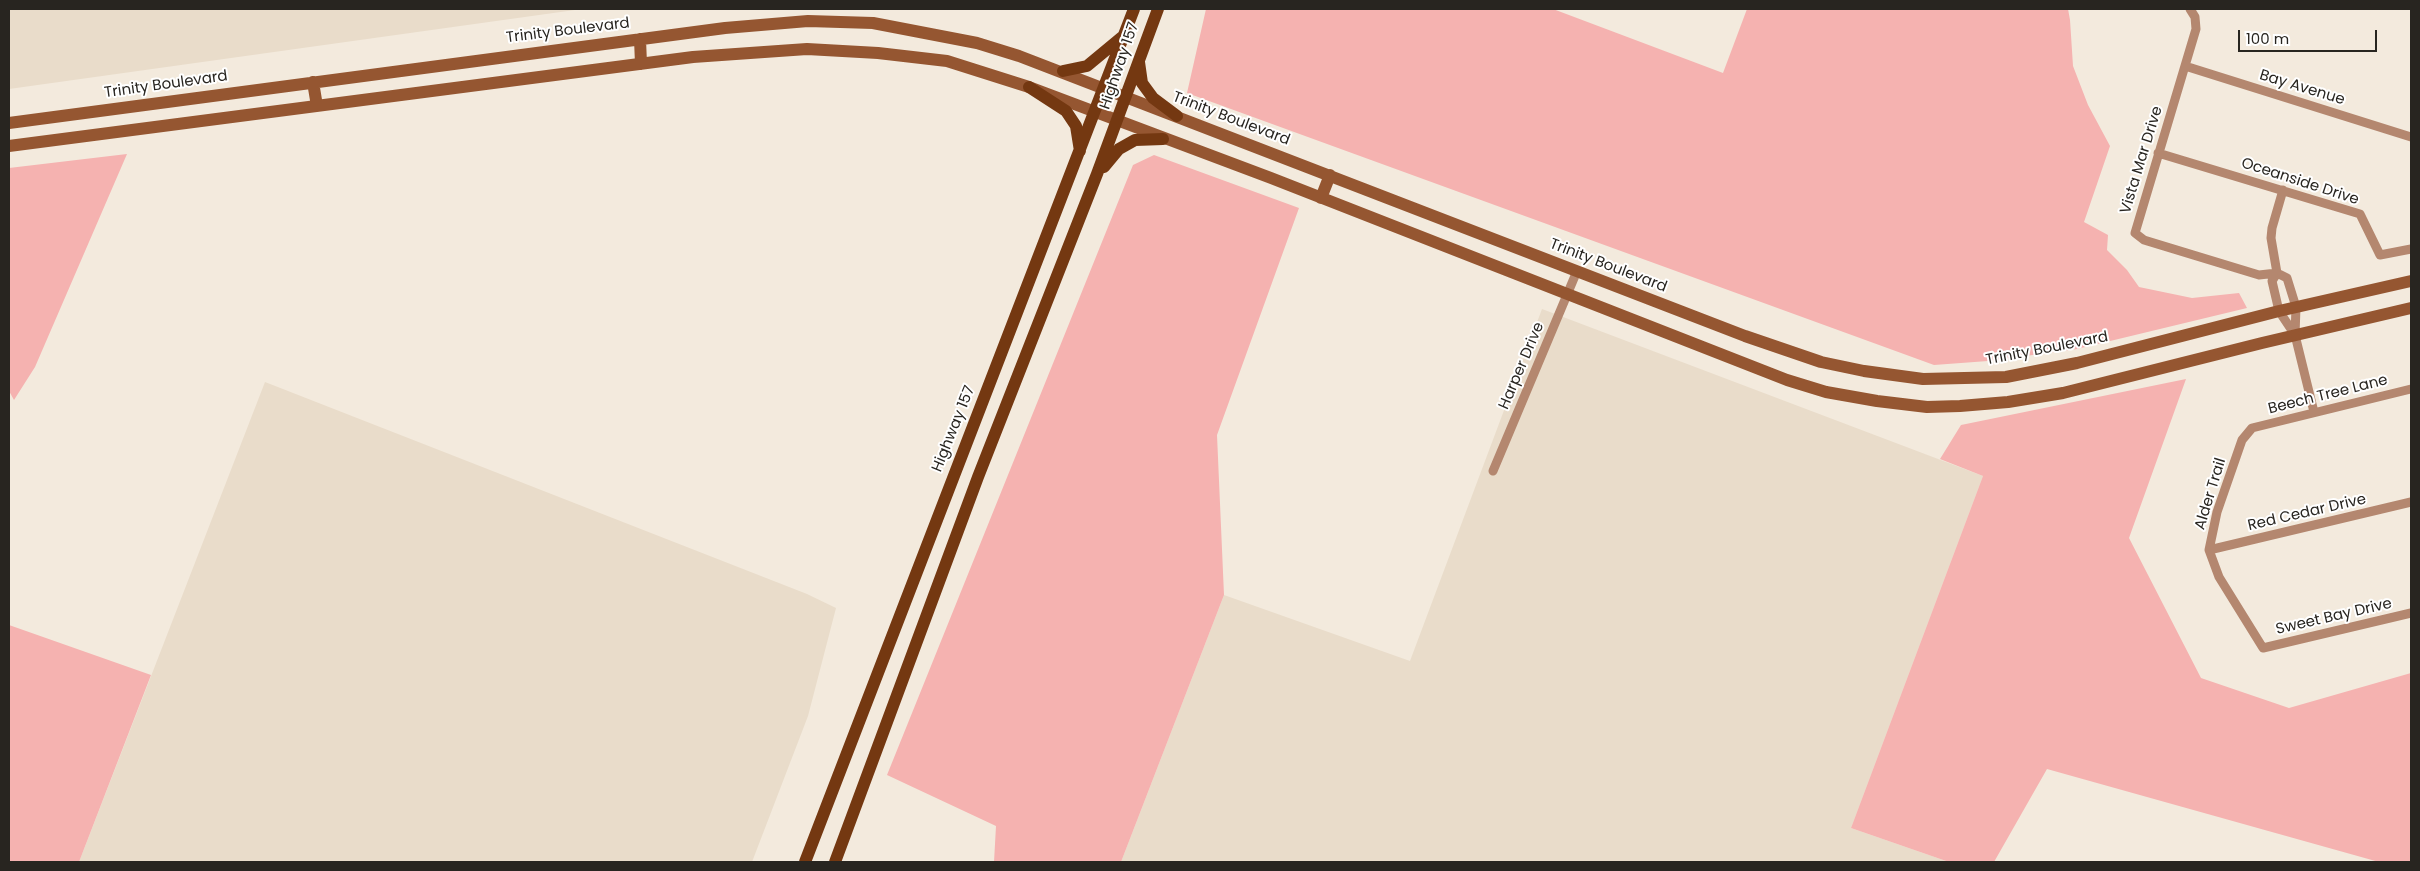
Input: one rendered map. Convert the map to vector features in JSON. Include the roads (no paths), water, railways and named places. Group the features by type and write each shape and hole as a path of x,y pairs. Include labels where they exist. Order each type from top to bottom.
{"main road":[{"name":"Highway 157","path":"805,862 962,453 1080,154 1134,9"},
{"name":"Highway 157","path":"835,862 983,462 1118,122 1138,59 1158,9"},
{"name":"Trinity Boulevard","path":"9,123 640,38 808,21 873,23 977,43 1063,71 1745,336 1821,362 1896,376 1960,379 2006,376 2077,363 2279,311 2411,281"},
{"path":"1063,71 1087,66 1124,35"},
{"path":"640,38 641,64"},
{"path":"9,146 693,57 807,49 878,53 947,61 1030,87 1321,198 1778,377 1826,392 1877,401 1927,406 1960,406 2008,402 2064,393 2411,308"},
{"path":"1138,59 1142,83 1153,98 1177,116"},
{"path":"313,82 316,106"},
{"path":"1030,87 1066,111 1076,126 1080,154"},
{"path":"1097,174 1119,149 1135,140 1163,139"},
{"path":"1321,198 1330,175"},
{"path":"962,453 983,462"}],"street":[{"name":"Vista Mar Drive","path":"2190,9 2195,17 2196,29 2135,233 2144,240 2259,275 2277,272"},
{"name":"Bay Avenue","path":"2185,66 2411,137"},
{"name":"Oceanside Drive","path":"2158,153 2360,214 2380,256 2411,249"},
{"path":"2283,190 2271,238 2277,272 2272,281 2279,311 2295,336"},
{"name":"Harper Drive","path":"1493,471 1577,271"},
{"path":"2277,272 2287,278 2296,307 2295,336 2314,412"},
{"name":"Beech Tree Lane","path":"2252,428 2411,389"},
{"name":"Alder Trail","path":"2252,428 2242,440 2220,503 2209,550 2219,577 2263,648"},
{"name":"Red Cedar Drive","path":"2209,550 2411,502"},
{"name":"Sweet Bay Drive","path":"2263,648 2411,613"}]}
